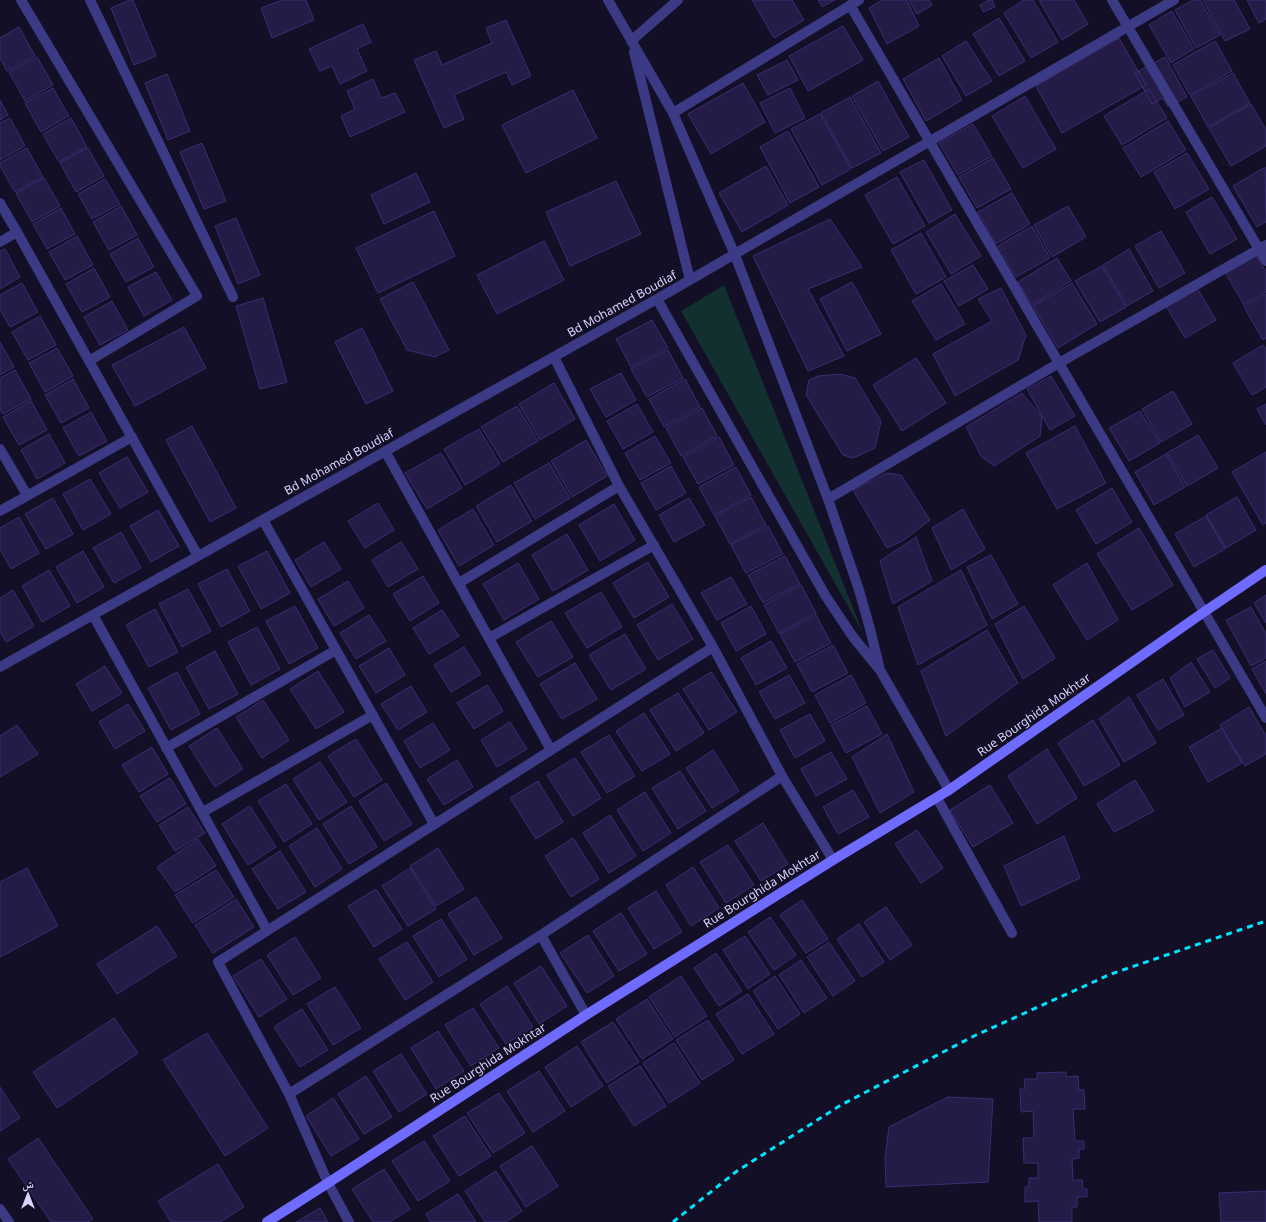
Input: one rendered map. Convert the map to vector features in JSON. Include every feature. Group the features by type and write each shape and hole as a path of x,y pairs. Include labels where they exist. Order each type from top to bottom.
{"main road":[{"name":"Rue Bourghida Mokhtar","path":"267,1222 586,1014 833,860 937,798 1266,570"}],"street":[{"path":"22,0 197,296 89,361"},
{"path":"90,0 233,297"},
{"path":"608,0 674,113 735,254 828,499 859,590 880,670"},
{"path":"631,41 678,0"},
{"path":"1112,0 1263,247 1266,261"},
{"name":"Bd Mohamed Boudiaf","path":"0,667 657,299 1174,0"},
{"path":"674,113 854,3 930,142 1266,718"},
{"path":"631,41 690,280"},
{"path":"0,203 198,556"},
{"path":"0,242 17,232"},
{"path":"828,499 1059,363 1263,247"},
{"path":"657,299 825,595 853,637 880,670 949,790"},
{"path":"554,357 619,486 713,647 782,776 833,860"},
{"path":"0,511 132,437"},
{"path":"0,449 27,495"},
{"path":"385,451 551,750"},
{"path":"458,583 619,486"},
{"path":"263,520 434,824"},
{"path":"489,638 654,545"},
{"path":"93,615 267,930"},
{"path":"349,1222 328,1183 289,1094 218,962 713,647"},
{"path":"166,748 336,650"},
{"path":"203,812 373,715"},
{"path":"289,1094 541,935 782,776"},
{"path":"937,798 1012,933"},
{"path":"541,935 586,1014"}],"green space":[{"path":"724,285 863,633 681,311"}],"building":[{"path":"133,0 156,56 134,65 111,8"},
{"path":"282,0 306,0 314,20 272,38 261,8"},
{"path":"752,0 792,0 804,20 774,38"},
{"path":"818,0 835,0 822,7"},
{"path":"882,0 907,0 919,26 887,44 869,8"},
{"path":"909,0 929,0 932,5 917,14"},
{"path":"992,0 995,7 983,12 980,5"},
{"path":"1024,0 1033,0 1058,42 1031,58 1004,13"},
{"path":"1039,0 1074,0 1088,24 1062,40"},
{"path":"1193,0 1200,0 1220,35 1196,48 1175,10"},
{"path":"1203,0 1234,0 1250,29 1225,41"},
{"path":"1247,0 1266,0 1266,19 1259,23"},
{"path":"1172,11 1194,49 1171,63 1149,25"},
{"path":"999,18 1025,61 999,76 973,34"},
{"path":"506,20 531,76 512,85 506,72 454,95 464,119 444,128 414,60 436,51 442,65 492,43 486,28"},
{"path":"363,24 371,42 357,49 367,71 340,84 332,66 320,71 309,49"},
{"path":"843,26 863,60 808,91 789,56"},
{"path":"19,27 35,56 7,71 0,58 0,38"},
{"path":"1119,38 1146,85 1062,133 1036,86"},
{"path":"966,41 992,81 966,96 942,56"},
{"path":"1215,41 1232,71 1190,95 1173,65"},
{"path":"37,57 53,85 25,101 9,72"},
{"path":"1165,57 1187,97 1168,107 1163,98 1152,104 1135,73"},
{"path":"939,58 962,100 926,121 903,79"},
{"path":"787,60 798,80 768,95 757,75"},
{"path":"1233,73 1250,103 1208,127 1191,96"},
{"path":"167,74 190,131 168,140 145,83"},
{"path":"373,79 381,98 395,93 405,112 350,137 341,116 355,109 347,91"},
{"path":"878,81 909,137 883,151 852,96"},
{"path":"743,83 765,122 711,154 688,114"},
{"path":"53,88 69,116 41,132 25,103"},
{"path":"790,88 805,118 775,133 760,103"},
{"path":"1149,89 1167,118 1122,145 1104,116"},
{"path":"573,90 597,138 526,173 502,125"},
{"path":"1025,96 1056,149 1023,168 992,116"},
{"path":"850,97 881,153 852,168 821,113"},
{"path":"0,100 8,115 0,120"},
{"path":"1251,104 1266,130 1266,146 1231,166 1209,128"},
{"path":"820,114 851,169 822,185 791,129"},
{"path":"10,118 25,146 0,160 0,123"},
{"path":"71,118 87,147 59,162 43,134"},
{"path":"1168,121 1186,150 1141,177 1123,148"},
{"path":"973,124 992,156 958,175 939,143"},
{"path":"788,131 819,187 790,203 760,147"},
{"path":"202,143 226,201 204,209 180,152"},
{"path":"27,148 43,177 15,192 0,166 0,163"},
{"path":"88,148 104,176 76,192 60,163"},
{"path":"1187,153 1209,189 1175,209 1154,172"},
{"path":"993,158 1011,189 977,208 959,177"},
{"path":"924,160 952,210 929,223 900,172"},
{"path":"766,166 788,205 742,232 719,193"},
{"path":"1265,167 1266,222 1257,227 1233,186"},
{"path":"416,173 430,202 384,224 371,195"},
{"path":"897,177 925,226 893,244 865,195"},
{"path":"44,178 60,206 32,222 16,193"},
{"path":"105,179 120,204 92,219 78,194"},
{"path":"616,181 641,234 570,266 546,212"},
{"path":"1012,193 1030,224 996,244 978,212"},
{"path":"1212,197 1237,239 1210,254 1186,212"},
{"path":"121,206 137,235 109,250 93,222"},
{"path":"1068,206 1086,237 1052,257 1034,225"},
{"path":"61,208 75,234 47,249 33,224"},
{"path":"434,211 455,256 378,293 356,248"},
{"path":"955,214 981,256 951,274 926,232"},
{"path":"236,218 260,275 238,284 215,226"},
{"path":"830,219 862,267 808,289 844,356 808,371 753,256"},
{"path":"1032,226 1050,258 1016,277 998,246"},
{"path":"1161,231 1185,273 1159,288 1135,246"},
{"path":"921,233 946,277 916,294 891,250"},
{"path":"77,236 93,265 65,280 49,252"},
{"path":"138,238 154,267 126,282 110,254"},
{"path":"544,241 564,280 497,314 477,275"},
{"path":"5,249 20,277 0,289 0,251"},
{"path":"1129,249 1153,291 1127,306 1103,265"},
{"path":"1255,254 1266,272 1266,292 1244,305 1225,272"},
{"path":"1057,258 1071,281 1032,305 1018,282"},
{"path":"973,265 988,289 959,306 944,281"},
{"path":"1102,266 1126,307 1100,322 1075,281"},
{"path":"94,268 110,297 82,312 66,284"},
{"path":"156,272 172,300 144,316 128,287"},
{"path":"413,282 449,350 435,357 407,350 380,299"},
{"path":"852,282 881,334 847,351 820,299"},
{"path":"22,283 38,312 10,327 0,310 0,295"},
{"path":"1072,283 1097,324 1058,348 1033,306"},
{"path":"941,284 965,324 936,340 912,301"},
{"path":"1001,288 1026,335 1018,360 955,396 933,354 992,321 978,299"},
{"path":"1197,288 1216,320 1185,338 1166,306"},
{"path":"1266,294 1266,338 1263,340 1244,307"},
{"path":"263,298 287,382 260,389 236,306"},
{"path":"112,301 128,330 100,345 84,317"},
{"path":"40,316 56,345 28,360 12,332"},
{"path":"652,320 668,348 631,367 616,339"},
{"path":"184,327 206,368 135,406 112,365"},
{"path":"362,328 393,391 366,404 335,342"},
{"path":"0,342 14,367 0,375"},
{"path":"1263,345 1266,349 1266,387 1252,395 1233,363"},
{"path":"57,348 73,376 45,392 29,363"},
{"path":"668,350 683,378 647,397 631,369"},
{"path":"916,358 946,403 902,431 873,385"},
{"path":"15,370 31,399 3,414 0,409 0,378"},
{"path":"621,373 636,400 606,417 590,389"},
{"path":"840,374 855,378 881,421 875,448 853,458 843,455 806,395 809,380 818,376"},
{"path":"1051,376 1075,416 1050,430 1027,389"},
{"path":"73,379 89,408 61,423 45,395"},
{"path":"685,379 700,407 664,427 649,399"},
{"path":"554,383 575,419 540,440 519,404"},
{"path":"1173,391 1192,424 1161,442 1142,409"},
{"path":"1022,393 1042,417 1040,436 994,466 981,456 966,427"},
{"path":"31,401 47,430 19,445 3,417"},
{"path":"637,404 653,432 623,449 607,421"},
{"path":"1266,404 1266,425 1257,409"},
{"path":"517,406 538,441 503,462 481,427"},
{"path":"702,408 717,436 681,456 666,428"},
{"path":"1140,411 1160,443 1129,461 1109,428"},
{"path":"91,412 107,441 79,456 63,428"},
{"path":"192,426 236,508 210,522 166,440"},
{"path":"1075,426 1106,483 1057,509 1026,453"},
{"path":"479,429 500,464 465,485 444,449"},
{"path":"49,434 65,463 37,479 21,450"},
{"path":"1198,435 1218,468 1187,486 1167,453"},
{"path":"655,436 671,463 640,480 625,453"},
{"path":"719,437 734,465 698,484 683,457"},
{"path":"586,440 607,476 572,497 551,461"},
{"path":"1266,452 1266,523 1263,525 1232,472"},
{"path":"441,453 462,488 427,509 405,473"},
{"path":"1166,454 1185,487 1154,505 1135,472"},
{"path":"127,457 148,492 120,508 99,473"},
{"path":"549,463 570,498 535,519 514,483"},
{"path":"671,466 686,493 656,510 641,483"},
{"path":"736,467 751,495 714,515 699,487"},
{"path":"887,473 901,475 930,520 904,540 887,548 853,490"},
{"path":"90,479 111,514 83,530 63,494"},
{"path":"511,485 532,521 497,542 476,506"},
{"path":"1112,488 1132,522 1096,544 1076,510"},
{"path":"751,497 766,525 730,544 715,516"},
{"path":"1237,497 1256,530 1226,548 1206,515"},
{"path":"53,498 73,534 46,549 25,514"},
{"path":"689,498 705,525 674,542 659,515"},
{"path":"378,503 394,530 365,548 348,521"},
{"path":"614,504 635,540 600,561 579,525"},
{"path":"473,509 494,545 459,566 438,530"},
{"path":"963,509 985,549 951,570 932,528"},
{"path":"158,510 179,546 151,562 130,526"},
{"path":"1206,516 1225,549 1194,567 1175,534"},
{"path":"19,517 39,553 11,569 0,549 0,528"},
{"path":"768,526 783,554 746,573 731,545"},
{"path":"1139,528 1173,585 1132,610 1097,554"},
{"path":"121,532 141,568 114,583 93,548"},
{"path":"567,534 588,570 553,591 532,555"},
{"path":"916,537 932,581 893,604 880,561"},
{"path":"324,542 341,569 311,587 295,560"},
{"path":"401,542 418,569 388,587 372,560"},
{"path":"83,551 104,587 77,603 56,567"},
{"path":"267,551 290,593 261,609 238,566"},
{"path":"991,555 1018,604 992,619 967,567"},
{"path":"785,556 800,584 763,603 748,575"},
{"path":"648,562 669,597 634,618 613,583"},
{"path":"518,563 539,599 504,620 483,584"},
{"path":"1087,563 1118,620 1087,640 1053,585"},
{"path":"227,569 250,611 221,627 198,584"},
{"path":"49,570 70,606 42,622 22,586"},
{"path":"961,570 987,625 918,665 898,607"},
{"path":"423,576 439,603 410,621 393,594"},
{"path":"731,577 747,604 717,620 701,593"},
{"path":"348,581 364,608 334,626 318,599"},
{"path":"801,585 816,613 779,633 764,605"},
{"path":"188,589 211,631 182,647 159,604"},
{"path":"13,590 34,626 6,642 0,631 0,598"},
{"path":"601,592 622,627 587,648 565,613"},
{"path":"1266,595 1266,623 1254,603"},
{"path":"672,604 693,639 658,660 637,625"},
{"path":"295,606 318,648 289,664 266,621"},
{"path":"751,606 766,634 736,651 721,623"},
{"path":"1024,606 1055,658 1023,679 995,624"},
{"path":"1251,607 1266,634 1266,658 1251,666 1226,620"},
{"path":"155,609 178,652 149,667 126,625"},
{"path":"442,610 459,636 429,654 413,628"},
{"path":"369,615 386,641 356,659 340,633"},
{"path":"816,615 831,643 795,662 780,634"},
{"path":"551,621 573,657 538,677 516,642"},
{"path":"257,627 280,669 251,685 228,642"},
{"path":"987,630 1018,683 946,736 921,671"},
{"path":"625,634 646,669 611,690 589,655"},
{"path":"771,641 787,668 756,685 741,658"},
{"path":"833,645 848,673 812,692 797,664"},
{"path":"464,647 481,674 451,692 434,665"},
{"path":"389,648 405,675 376,693 359,666"},
{"path":"1213,650 1230,678 1215,688 1197,659"},
{"path":"215,651 238,694 209,709 186,667"},
{"path":"1266,661 1266,694 1252,669"},
{"path":"1191,662 1210,692 1185,707 1170,678"},
{"path":"575,663 597,699 562,719 540,684"},
{"path":"105,666 122,693 92,711 76,684"},
{"path":"318,671 344,712 316,729 290,689"},
{"path":"177,672 200,714 171,730 148,688"},
{"path":"711,672 737,712 709,730 683,689"},
{"path":"789,675 805,703 775,719 759,692"},
{"path":"851,675 866,703 830,723 815,695"},
{"path":"1163,679 1184,715 1158,730 1137,695"},
{"path":"487,685 503,711 474,729 457,703"},
{"path":"411,686 427,712 398,730 381,704"},
{"path":"678,693 704,733 676,751 650,710"},
{"path":"1129,697 1156,743 1124,762 1099,719"},
{"path":"263,700 289,740 262,758 236,717"},
{"path":"128,704 145,731 115,749 99,722"},
{"path":"867,706 882,734 846,753 831,725"},
{"path":"1249,707 1266,736 1266,754 1245,766 1220,725"},
{"path":"644,713 670,754 642,771 616,731"},
{"path":"810,714 825,741 795,758 780,730"},
{"path":"1093,720 1120,765 1084,786 1058,743"},
{"path":"510,722 527,749 497,767 481,740"},
{"path":"433,723 450,750 420,768 404,741"},
{"path":"17,725 38,754 0,777 0,736"},
{"path":"217,728 243,769 215,787 189,746"},
{"path":"1222,728 1242,763 1208,782 1189,747"},
{"path":"887,734 914,792 880,813 852,757"},
{"path":"609,735 635,776 607,793 581,752"},
{"path":"356,739 382,780 354,797 328,756"},
{"path":"152,747 168,774 139,792 122,765"},
{"path":"1047,749 1077,798 1037,824 1008,776"},
{"path":"713,750 739,791 712,808 686,768"},
{"path":"831,752 847,779 816,796 801,769"},
{"path":"575,758 601,798 573,816 547,775"},
{"path":"457,760 473,787 444,805 427,779"},
{"path":"320,762 347,802 319,820 293,779"},
{"path":"680,771 706,811 678,829 652,788"},
{"path":"170,778 186,804 157,822 140,796"},
{"path":"1135,780 1154,811 1114,832 1097,804"},
{"path":"538,781 563,822 536,839 510,798"},
{"path":"386,783 412,824 384,841 359,801"},
{"path":"286,784 312,824 284,842 258,801"},
{"path":"990,785 1013,823 973,847 950,810"},
{"path":"853,790 869,817 838,834 823,807"},
{"path":"645,792 671,833 643,851 617,810"},
{"path":"250,806 276,847 248,865 222,824"},
{"path":"351,806 377,847 349,864 323,824"},
{"path":"188,807 205,833 175,851 159,825"},
{"path":"610,815 636,856 609,873 583,833"},
{"path":"763,823 788,864 761,881 735,841"},
{"path":"317,828 342,869 315,887 289,846"},
{"path":"917,830 943,868 921,883 895,844"},
{"path":"1064,836 1080,878 1021,906 1004,866"},
{"path":"573,838 599,879 571,897 545,856"},
{"path":"198,839 216,866 175,892 157,867"},
{"path":"728,845 754,885 726,903 700,862"},
{"path":"438,848 464,889 436,906 410,866"},
{"path":"280,851 306,892 278,909 252,869"},
{"path":"693,867 719,908 691,926 666,885"},
{"path":"27,868 58,926 0,957 0,882"},
{"path":"410,868 436,909 408,926 382,886"},
{"path":"216,870 234,897 193,923 175,895"},
{"path":"376,889 402,929 374,947 348,906"},
{"path":"656,891 682,932 654,949 628,908"},
{"path":"476,897 502,938 474,955 448,914"},
{"path":"236,899 254,927 213,953 195,925"},
{"path":"802,900 828,939 806,953 780,915"},
{"path":"886,907 912,945 890,960 864,922"},
{"path":"621,913 647,954 619,971 593,931"},
{"path":"770,917 796,955 774,970 748,932"},
{"path":"441,919 467,959 439,977 413,936"},
{"path":"859,924 884,962 862,977 837,939"},
{"path":"157,926 177,956 117,994 97,964"},
{"path":"588,935 614,976 587,993 560,953"},
{"path":"745,936 770,974 748,989 723,950"},
{"path":"295,937 321,978 293,995 267,955"},
{"path":"407,942 433,982 405,1000 379,959"},
{"path":"829,942 855,981 833,996 807,957"},
{"path":"716,953 742,991 719,1006 694,968"},
{"path":"261,959 287,999 259,1017 233,976"},
{"path":"801,960 827,998 804,1013 779,975"},
{"path":"541,966 567,1006 539,1024 514,983"},
{"path":"681,976 707,1016 675,1037 649,997"},
{"path":"775,976 800,1014 778,1029 753,991"},
{"path":"507,986 533,1027 506,1044 480,1004"},
{"path":"335,987 361,1028 333,1045 307,1004"},
{"path":"748,994 774,1034 742,1054 716,1014"},
{"path":"647,999 673,1039 642,1059 616,1019"},
{"path":"473,1008 499,1048 471,1066 445,1025"},
{"path":"302,1009 328,1050 300,1067 274,1027"},
{"path":"114,1018 138,1053 57,1108 33,1072"},
{"path":"708,1020 734,1060 702,1080 676,1040"},
{"path":"613,1022 639,1062 607,1083 581,1042"},
{"path":"438,1031 464,1071 436,1089 411,1048"},
{"path":"207,1033 268,1128 225,1156 163,1060"},
{"path":"674,1043 700,1083 669,1103 643,1063"},
{"path":"577,1046 603,1086 571,1107 545,1067"},
{"path":"401,1054 427,1094 399,1112 373,1071"},
{"path":"640,1066 666,1106 634,1126 608,1086"},
{"path":"539,1071 565,1111 533,1132 507,1091"},
{"path":"1066,1072 1066,1077 1078,1076 1079,1090 1084,1090 1085,1109 1073,1109 1075,1141 1084,1141 1084,1149 1079,1149 1079,1158 1072,1159 1073,1180 1082,1180 1083,1189 1087,1189 1087,1197 1077,1197 1077,1207 1072,1207 1072,1222 1039,1222 1038,1201 1025,1202 1025,1187 1029,1187 1029,1178 1038,1178 1038,1163 1024,1163 1023,1138 1034,1138 1033,1111 1021,1112 1020,1089 1025,1089 1024,1079 1037,1079 1037,1073"},
{"path":"366,1076 392,1117 364,1134 338,1094"},
{"path":"0,1087 20,1118 0,1131"},
{"path":"499,1093 525,1133 493,1153 467,1113"},
{"path":"948,1097 993,1099 988,1182 886,1187 885,1158 889,1127"},
{"path":"333,1098 359,1139 331,1156 306,1116"},
{"path":"465,1116 491,1156 459,1176 433,1136"},
{"path":"38,1138 93,1219 88,1222 51,1222 8,1159"},
{"path":"424,1141 450,1181 418,1201 392,1161"},
{"path":"532,1146 558,1186 526,1207 500,1166"},
{"path":"218,1164 244,1207 220,1222 171,1222 158,1201"},
{"path":"384,1169 410,1209 390,1222 373,1222 352,1189"},
{"path":"496,1171 522,1211 506,1222 485,1222 465,1191"},
{"path":"1266,1191 1266,1222 1221,1222 1219,1193"},
{"path":"458,1194 476,1222 431,1222 426,1214"},
{"path":"320,1208 328,1222 296,1222"}],"railway":[{"path":"673,1222 737,1171 841,1105 974,1036 1111,974 1266,921"}]}
